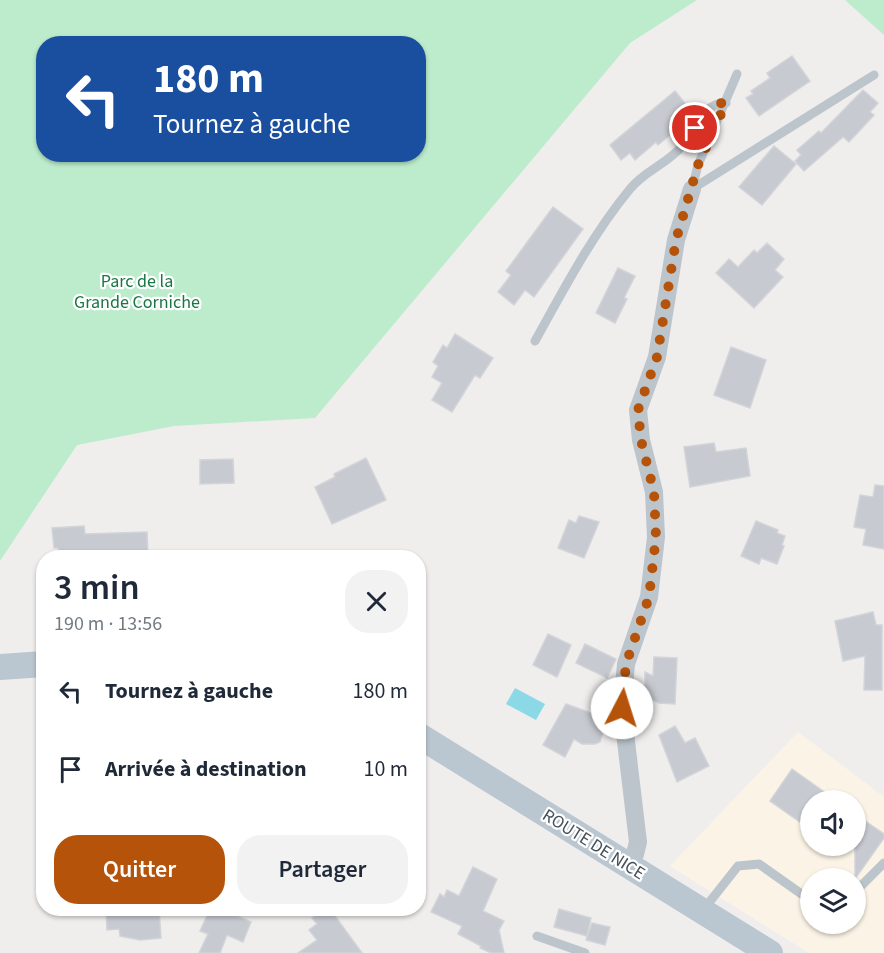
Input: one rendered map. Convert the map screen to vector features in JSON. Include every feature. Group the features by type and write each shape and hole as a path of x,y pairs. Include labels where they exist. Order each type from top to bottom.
{"main road":[{"path":"0,667 36,665"},
{"name":"ROUTE DE NICE","path":"426,740 770,953"}],"street":[{"path":"627,866 638,842 622,708 626,664 649,597 656,537 654,492 641,440 638,410 657,357 676,240 692,189"}],"lane":[{"path":"692,189 698,165 737,74"},
{"path":"692,189 874,75"},
{"path":"535,341 580,260 631,187 682,147 708,108 718,102 726,103"},
{"path":"866,881 884,863"},
{"path":"703,911 738,866 759,864 800,893"},
{"path":"537,936 585,953"}],"shaded area":[{"path":"798,732 884,797 884,953 809,953 670,866"}],"green space":[{"name":"Parc de la Grande Corniche","path":"0,0 697,0 630,43 315,418 174,426 77,445 0,561"},
{"path":"845,0 884,0 884,35"}],"water":[{"path":"515,688 545,704 536,720 506,704"}],"building":[{"path":"792,56 810,81 759,116 746,98 753,94 751,91 770,78 767,73"},
{"path":"863,90 878,103 870,112 874,115 849,142 843,137 804,171 795,161 801,155 797,150 819,131 821,133"},
{"path":"675,91 688,107 676,118 682,125 658,145 656,142 635,160 630,153 621,160 610,145"},
{"path":"774,146 796,164 762,205 739,187"},
{"path":"553,207 583,229 534,297 525,290 514,305 498,292 511,275 506,271"},
{"path":"767,243 784,259 775,270 783,277 754,308 716,273 729,259 738,267 754,250 757,253"},
{"path":"618,268 635,276 615,323 596,313"},
{"path":"455,334 493,358 480,378 475,375 452,412 432,400 442,383 432,377 438,366 433,362 443,345 447,348"},
{"path":"731,347 766,360 750,408 714,395"},
{"path":"714,443 716,452 746,448 750,476 690,487 684,447"},
{"path":"366,458 386,500 332,524 315,487 335,477 334,474"},
{"path":"233,459 234,483 200,484 200,460"},
{"path":"875,485 884,486 884,549 863,545 866,529 854,527 860,495 873,497"},
{"path":"579,516 599,522 584,558 558,548 569,520 576,523"},
{"path":"756,521 778,530 777,533 785,536 777,564 761,558 759,564 741,556"},
{"path":"84,526 85,534 147,532 148,550 58,550 54,548 52,528"},
{"path":"873,612 876,625 882,625 882,690 864,690 865,656 843,661 835,621"},
{"path":"548,634 571,645 557,677 533,665"},
{"path":"585,644 616,659 607,678 576,663"},
{"path":"654,657 677,658 675,704 659,703 645,696 645,672 653,676"},
{"path":"566,704 597,715 603,732 600,742 595,744 582,744 574,739 565,757 543,745"},
{"path":"675,726 685,743 695,738 709,766 677,782 659,735"},
{"path":"792,769 822,790 800,790 800,822 770,801"},
{"path":"866,822 884,834 884,838 863,868 855,868 855,856 866,856"},
{"path":"473,867 497,879 483,911 504,921 499,930 504,953 491,953 480,948 481,946 458,934 462,926 431,912 440,894 444,897 447,890 459,896"},
{"path":"559,909 591,918 587,936 554,927"},
{"path":"106,916 159,916 161,938 140,940 120,936 119,929 107,930"},
{"path":"207,916 237,916 251,922 243,942 227,935 220,953 199,953 208,934 200,931"},
{"path":"335,916 362,953 298,953 317,940 309,930 317,924 312,918"},
{"path":"592,923 610,927 605,945 586,940"}],"route":[{"path":"622,708 626,664 649,597 656,537 654,492 641,440 638,410 657,357 676,240 698,165 726,103 718,102 708,108 695,128"}]}
